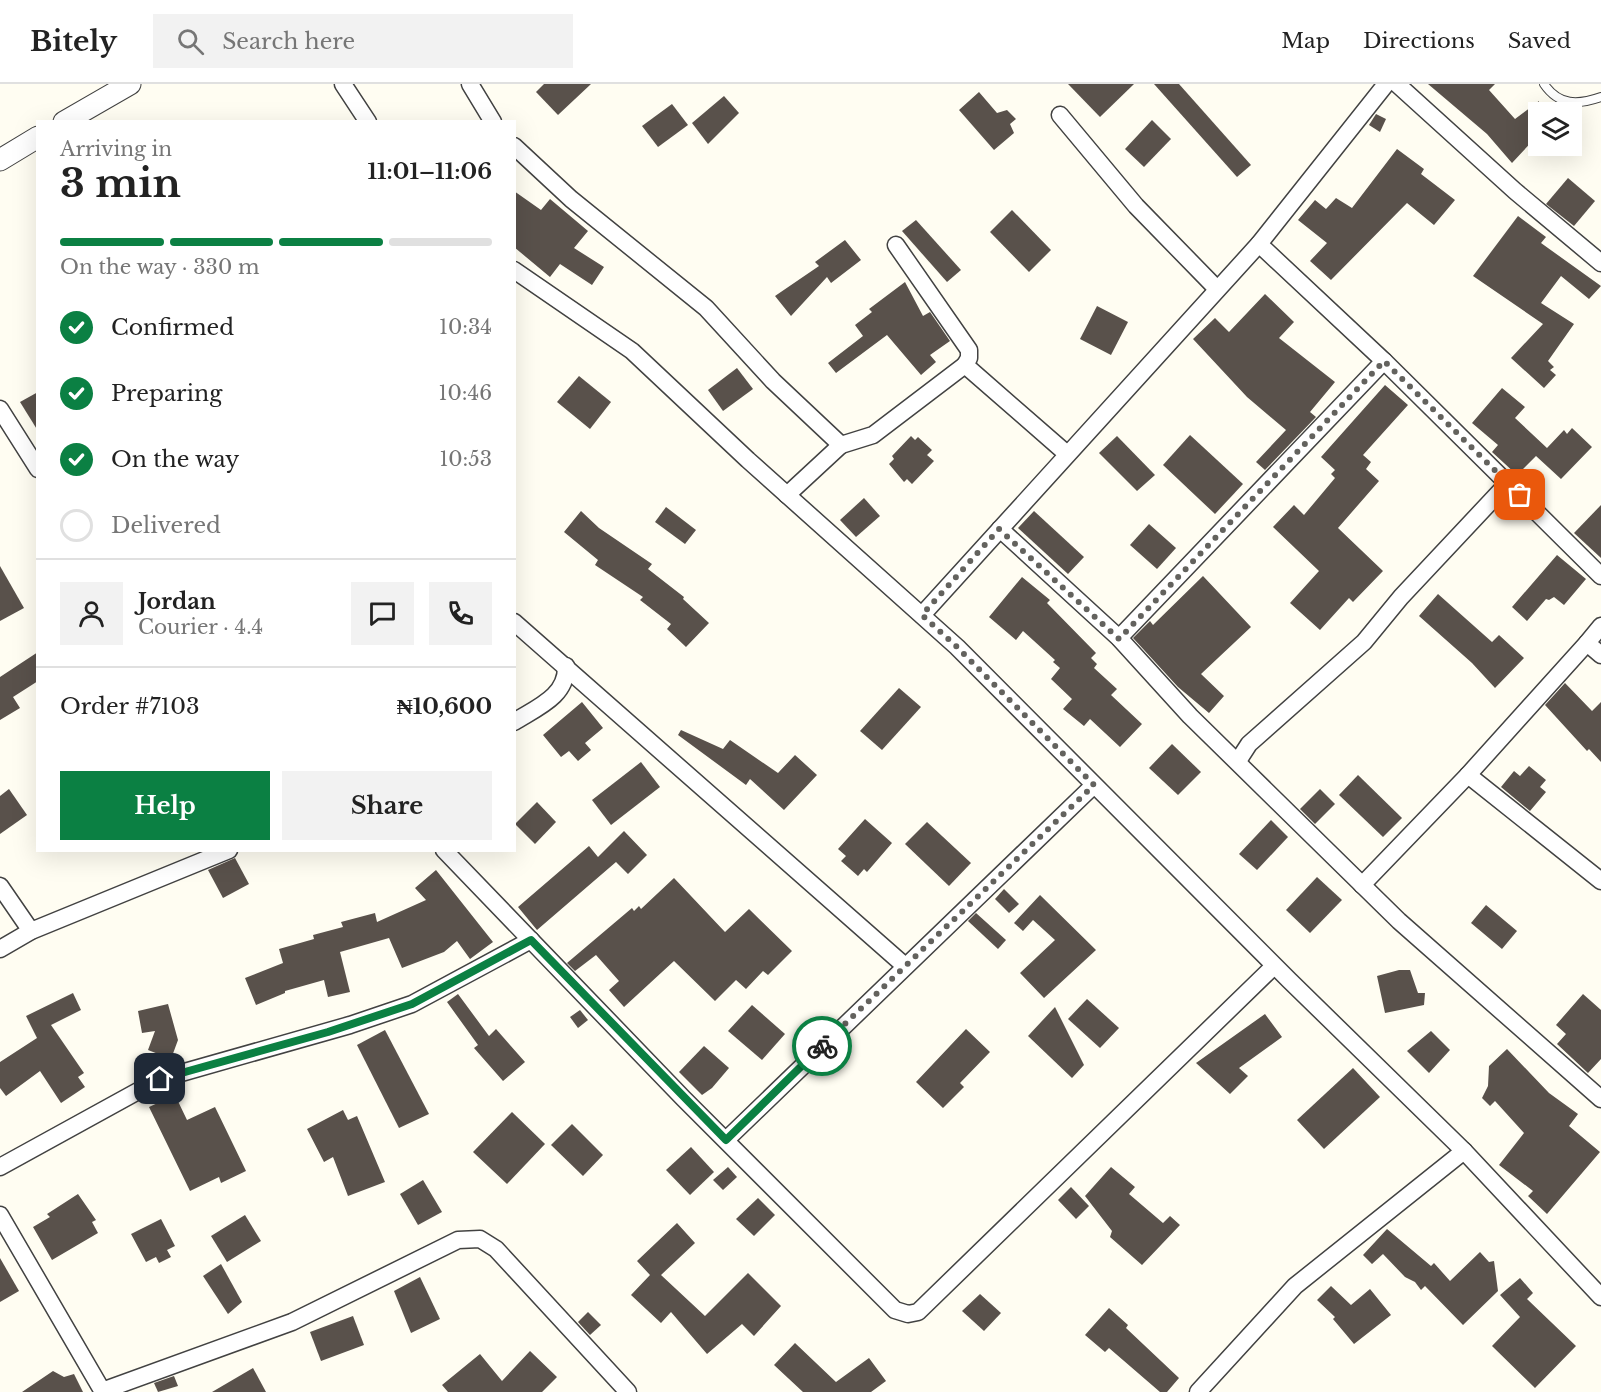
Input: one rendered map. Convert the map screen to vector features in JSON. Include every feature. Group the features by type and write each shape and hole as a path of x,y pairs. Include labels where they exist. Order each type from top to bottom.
{"street":[{"path":"67,120 130,84"},
{"path":"343,84 367,120"},
{"path":"470,84 492,120"},
{"path":"922,615 1259,244 1386,84"},
{"path":"1397,84 1515,191 1601,262"},
{"path":"1060,115 1136,206 1218,289"},
{"path":"0,160 36,138"},
{"path":"516,148 571,199 706,308 774,381 841,445"},
{"path":"1259,244 1384,361 1601,576"},
{"path":"787,495 841,445 873,435 965,364 969,358 969,350 896,245"},
{"path":"516,272 632,351 787,495 957,647 1274,966 1464,1151 1601,1297"},
{"path":"1119,639 1384,361"},
{"path":"965,364 1067,454"},
{"path":"0,409 36,466"},
{"path":"1238,761 1249,744 1364,642 1401,597 1508,483"},
{"path":"999,529 1119,639 1190,716 1399,921 1601,1099"},
{"path":"516,624 905,966"},
{"path":"1362,885 1468,775 1601,626"},
{"path":"1587,643 1601,655"},
{"path":"516,721 552,698 563,687 566,666"},
{"path":"1468,775 1601,881"},
{"path":"726,1140 1094,785"},
{"path":"446,852 895,1310 908,1314 918,1312 1274,966"},
{"path":"0,950 31,931 212,854"},
{"path":"0,886 31,931"},
{"path":"0,1167 160,1079 339,1028 412,1004 531,940"},
{"path":"1198,1392 1295,1286 1464,1151"},
{"path":"0,1215 102,1391 292,1322 459,1240 480,1239 496,1249 628,1392"}],"lane":[{"path":"1544,84 1550,92 1567,103 1586,102 1601,97"}],"building":[{"path":"544,84 591,84 558,115 536,92"},
{"path":"1068,84 1134,84 1100,117"},
{"path":"1154,84 1179,84 1251,165 1237,177"},
{"path":"1428,84 1495,84 1489,90 1515,119 1528,109 1528,146 1512,163 1487,134"},
{"path":"979,92 997,113 1007,110 1016,119 1010,124 1014,133 994,150 959,110"},
{"path":"724,96 739,113 708,144 692,123"},
{"path":"672,104 688,125 658,147 642,126"},
{"path":"1376,114 1386,119 1380,132 1369,125"},
{"path":"1152,120 1171,139 1144,167 1125,149"},
{"path":"1397,149 1424,169 1421,174 1455,200 1434,225 1407,203 1331,280 1310,261 1327,243 1298,220 1315,200 1326,209 1336,198 1352,208"},
{"path":"1568,178 1595,201 1574,226 1546,204"},
{"path":"516,192 541,210 550,199 588,231 574,248 604,267 592,285 560,264 550,277 516,249"},
{"path":"1012,210 1051,250 1029,272 990,232"},
{"path":"1518,216 1546,237 1541,243 1601,286 1589,299 1561,276 1541,303 1574,324 1548,361 1554,367 1550,370 1556,375 1544,388 1511,358 1543,324 1473,276"},
{"path":"916,220 961,270 947,282 902,231"},
{"path":"845,240 861,260 831,283 827,277 791,316 775,296 819,266 815,262"},
{"path":"905,282 923,316 930,312 950,341 930,355 936,362 921,375 887,335 836,373 828,363 863,336 855,325 872,312 869,309"},
{"path":"1265,294 1294,322 1279,338 1335,382 1310,412 1316,417 1265,470 1256,462 1286,430 1247,397 1193,339 1215,318 1229,332"},
{"path":"1097,306 1128,322 1111,355 1080,339"},
{"path":"737,368 753,389 723,411 708,390"},
{"path":"579,376 611,402 590,429 557,402"},
{"path":"1385,385 1408,405 1363,455 1371,462 1366,469 1379,481 1338,528 1383,571 1353,602 1349,598 1320,630 1290,603 1319,571 1273,527 1294,505 1304,515 1335,478 1331,474 1335,470 1321,457"},
{"path":"1502,388 1525,407 1515,418 1547,448 1564,430 1567,434 1572,428 1592,447 1561,479 1536,456 1517,475 1492,452 1498,445 1472,423"},
{"path":"36,393 36,428 20,402"},
{"path":"1190,435 1243,484 1215,514 1163,465"},
{"path":"911,436 915,440 918,437 932,450 927,455 934,461 912,484 907,479 904,482 889,464 894,459 892,456"},
{"path":"1117,436 1155,475 1137,491 1099,453"},
{"path":"864,498 880,516 856,537 840,520"},
{"path":"1601,505 1601,558 1574,533"},
{"path":"666,507 696,530 685,544 655,522"},
{"path":"581,511 599,528 652,564 648,569 684,597 683,599 709,623 686,647 667,629 671,624 640,600 643,597 595,565 598,560 564,532"},
{"path":"1034,511 1084,557 1068,574 1018,528"},
{"path":"1149,524 1176,548 1157,569 1130,545"},
{"path":"1557,555 1586,579 1564,605 1554,597 1546,599 1527,621 1512,607"},
{"path":"0,566 24,608 0,621"},
{"path":"1203,576 1251,627 1201,674 1224,696 1209,713 1178,687 1133,638 1150,621 1153,625"},
{"path":"1022,577 1050,600 1047,603 1096,653 1091,658 1097,664 1094,668 1117,689 1111,695 1142,724 1120,747 1090,719 1084,726 1063,709 1072,699 1051,679 1060,668 1053,662 1055,660 1023,631 1016,640 989,617"},
{"path":"1438,594 1492,642 1499,635 1524,658 1495,688 1472,663 1419,616"},
{"path":"36,653 36,682 13,697 20,708 0,720 0,677"},
{"path":"1565,683 1592,711 1601,702 1601,762 1589,749 1587,751 1545,705"},
{"path":"899,688 921,707 882,750 860,731"},
{"path":"582,702 603,728 585,743 591,750 578,761 569,751 561,757 543,735"},
{"path":"681,730 723,749 730,740 778,773 795,755 817,775 784,810 750,779 746,785 678,735"},
{"path":"1172,744 1201,772 1178,795 1149,768"},
{"path":"641,762 660,787 611,825 592,800"},
{"path":"1529,766 1546,780 1540,787 1546,792 1530,811 1501,787 1514,771 1520,776"},
{"path":"1358,775 1402,818 1383,837 1339,795"},
{"path":"9,789 27,815 0,834 0,796"},
{"path":"1320,789 1335,804 1315,824 1300,809"},
{"path":"537,802 556,822 535,844 516,823"},
{"path":"865,819 892,843 867,872 864,869 858,876 841,861 846,856 838,849"},
{"path":"1271,820 1288,837 1257,870 1239,854"},
{"path":"927,822 971,863 949,886 905,844"},
{"path":"624,831 647,855 628,874 616,862 537,930 518,907 589,846 598,857"},
{"path":"235,858 249,884 223,898 208,870"},
{"path":"436,870 493,942 470,959 457,941 444,952 402,968 389,938 340,952 350,992 328,997 324,980 285,991 285,993 256,1005 245,978 283,963 279,949 314,939 313,935 343,927 341,922 375,913 377,922 426,900 415,888"},
{"path":"1317,877 1342,900 1310,933 1286,910"},
{"path":"674,878 725,932 749,909 792,951 768,975 763,971 746,989 736,980 715,1001 674,961 624,1007 609,990 619,981 596,955 575,971 567,963 632,908 634,911 639,906 641,909"},
{"path":"1004,889 1019,904 1009,913 995,899"},
{"path":"1040,895 1096,950 1044,998 1020,973 1055,940 1033,920 1023,931 1014,923"},
{"path":"1486,905 1517,931 1502,949 1471,923"},
{"path":"976,913 1006,940 998,949 968,921"},
{"path":"1399,970 1410,970 1418,993 1425,993 1424,1005 1385,1013 1377,976"},
{"path":"73,993 81,1010 51,1025 84,1073 78,1077 85,1087 61,1103 40,1071 6,1096 0,1088 0,1062 37,1038 26,1016"},
{"path":"458,994 489,1036 496,1029 525,1062 503,1081 474,1048 478,1045 447,1002"},
{"path":"1583,994 1601,1010 1601,1059 1588,1073 1557,1044 1566,1034 1556,1025"},
{"path":"1087,999 1119,1028 1100,1048 1068,1019"},
{"path":"168,1004 178,1040 171,1059 148,1050 155,1031 142,1033 138,1011"},
{"path":"752,1005 785,1034 762,1060 728,1031"},
{"path":"1055,1007 1084,1065 1072,1078 1028,1036"},
{"path":"580,1010 588,1020 578,1028 570,1017"},
{"path":"1265,1014 1282,1037 1239,1068 1248,1076 1230,1094 1196,1063"},
{"path":"966,1029 990,1052 960,1083 964,1087 943,1108 916,1082"},
{"path":"385,1030 429,1114 399,1128 357,1045"},
{"path":"1431,1031 1450,1050 1429,1073 1407,1051"},
{"path":"704,1046 729,1068 712,1088 702,1095 679,1072"},
{"path":"1507,1049 1549,1093 1578,1114 1569,1126 1600,1152 1547,1214 1528,1196 1533,1191 1499,1165 1524,1133 1495,1101 1490,1106 1482,1098 1488,1086 1489,1066"},
{"path":"1353,1068 1380,1097 1324,1149 1297,1120"},
{"path":"175,1095 187,1120 215,1107 246,1171 221,1183 219,1177 190,1191 149,1107"},
{"path":"343,1110 348,1120 357,1116 385,1182 348,1196 333,1157 324,1162 307,1129"},
{"path":"512,1112 545,1144 507,1184 473,1152"},
{"path":"572,1124 603,1155 583,1176 551,1145"},
{"path":"691,1147 714,1172 690,1195 666,1170"},
{"path":"728,1167 737,1177 723,1190 713,1180"},
{"path":"1111,1167 1135,1187 1129,1194 1163,1223 1170,1216 1180,1225 1142,1265 1110,1237 1112,1231 1085,1196"},
{"path":"423,1180 442,1212 418,1225 400,1194"},
{"path":"1071,1187 1089,1206 1076,1219 1058,1200"},
{"path":"78,1194 96,1220 92,1222 98,1233 52,1260 33,1227 50,1217 47,1214"},
{"path":"758,1198 775,1215 754,1236 736,1219"},
{"path":"245,1215 261,1241 227,1262 211,1236"},
{"path":"161,1219 175,1246 167,1250 171,1257 159,1263 156,1257 146,1262 131,1234"},
{"path":"677,1223 695,1243 661,1275 705,1316 748,1273 781,1306 754,1336 742,1324 707,1354 671,1312 661,1323 631,1295 650,1275 637,1261"},
{"path":"1387,1229 1431,1266 1434,1263 1450,1281 1480,1252 1489,1262 1494,1261 1498,1291 1463,1325 1425,1286 1421,1290 1383,1254 1372,1264 1363,1255"},
{"path":"0,1258 19,1291 0,1302"},
{"path":"221,1264 242,1302 228,1314 203,1276"},
{"path":"420,1277 440,1319 411,1333 394,1291"},
{"path":"1520,1278 1533,1293 1527,1299 1576,1346 1535,1388 1492,1346 1520,1317 1500,1295"},
{"path":"1331,1286 1351,1305 1370,1289 1391,1315 1354,1344 1333,1319 1335,1317 1317,1300"},
{"path":"980,1294 1001,1313 984,1331 962,1311"},
{"path":"1109,1308 1128,1325 1126,1328 1179,1378 1167,1392 1160,1392 1109,1348 1105,1352 1085,1335"},
{"path":"588,1312 601,1325 590,1335 578,1322"},
{"path":"353,1316 364,1345 321,1361 310,1332"},
{"path":"795,1343 836,1382 869,1358 886,1381 871,1392 803,1392 774,1365"},
{"path":"530,1351 557,1377 542,1392 448,1392 442,1385 480,1354 502,1381"},
{"path":"253,1368 266,1392 212,1392"},
{"path":"53,1371 64,1377 74,1374 83,1392 22,1392"},
{"path":"174,1376 178,1386 158,1392 154,1383"}],"way so far":[{"path":"822,1046 1094,785 957,647 922,615 999,529 1119,639 1384,361 1520,495"}],"route":[{"path":"160,1079 328,1032 412,1004 531,940 726,1140 822,1046"}]}
